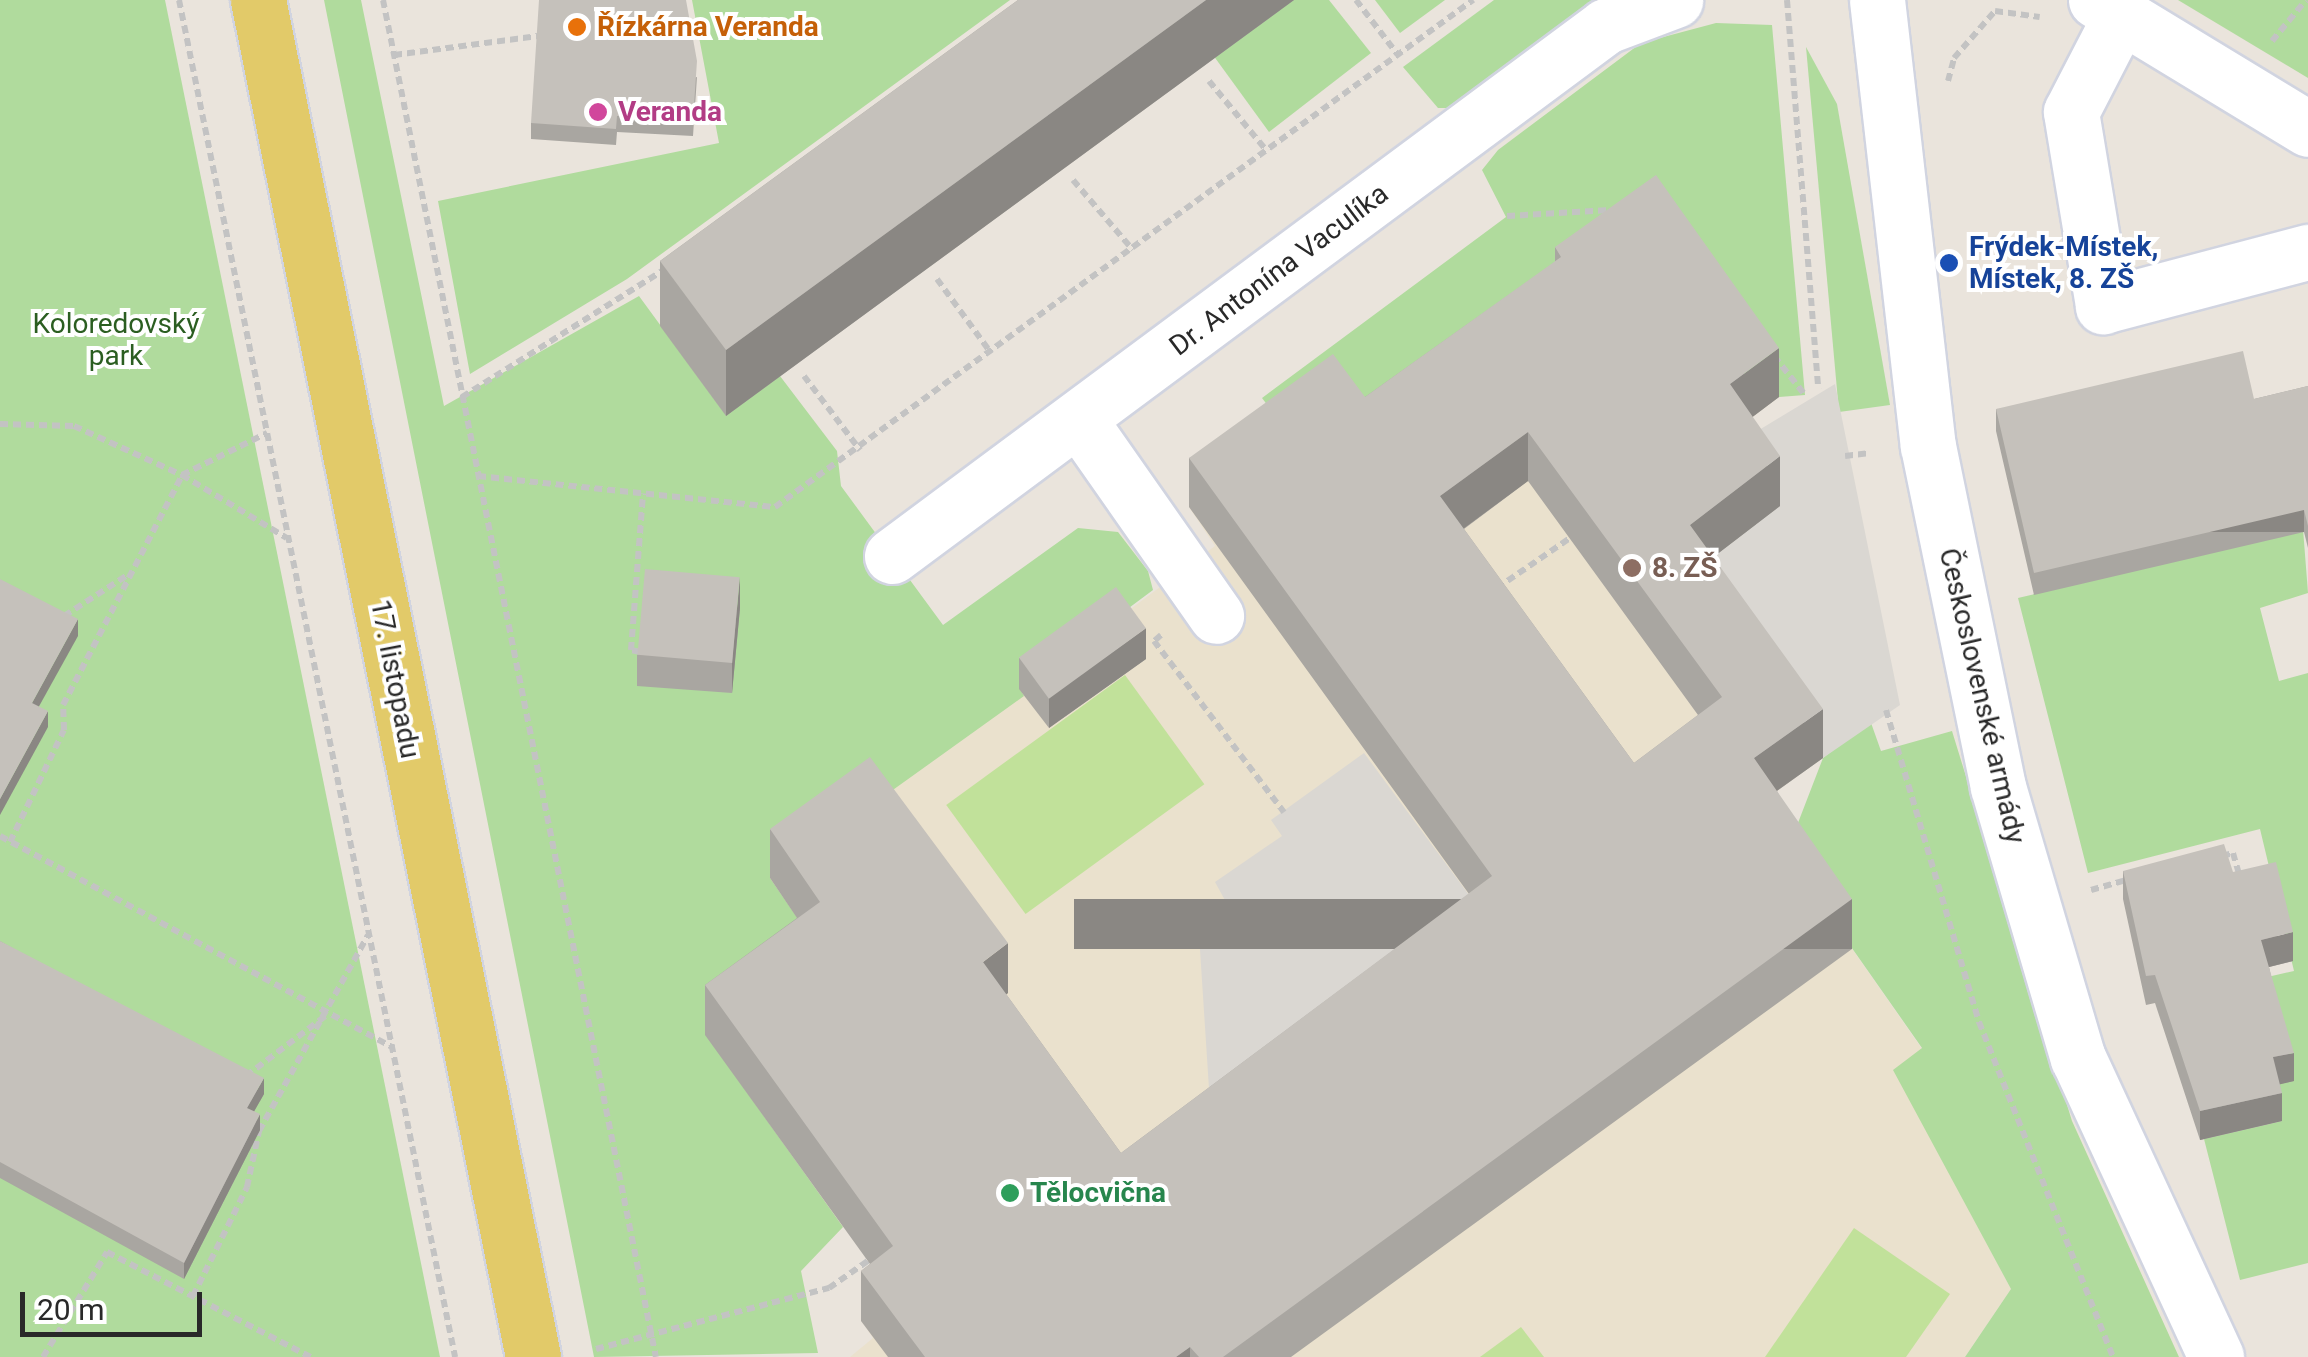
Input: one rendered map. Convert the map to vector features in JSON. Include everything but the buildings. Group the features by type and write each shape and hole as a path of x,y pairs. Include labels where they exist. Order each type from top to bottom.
{"main road":[{"name":"17. listopadu","path":"258,0 533,1357"}],"street":[{"name":"Dr. Antonína Vaculíka","path":"892,556 1606,26 1675,0"},
{"name":"Československé armády","path":"1877,0 1928,446 1998,788 2078,1058 2216,1357"},
{"path":"2308,128 2108,20 2071,112 2103,306 2308,252"},
{"path":"1079,420 1211,608"}],"path":[{"path":"179,0 455,1357"},
{"path":"383,0 656,1357"},
{"path":"1356,0 1398,56"},
{"path":"478,476 775,506 860,450 1473,0"},
{"path":"1787,0 1818,388"},
{"path":"2260,54 2306,0"},
{"path":"1946,93 1954,58 1995,11 2066,24 2108,20"},
{"path":"394,55 538,36"},
{"path":"1209,81 1267,151"},
{"path":"1072,180 1133,250"},
{"path":"1507,216 1622,210"},
{"path":"462,397 676,261"},
{"path":"938,279 991,353"},
{"path":"1768,348 1804,395"},
{"path":"804,376 860,450"},
{"path":"0,424 74,426 182,475 288,539"},
{"path":"10,842 64,730 63,706 182,475 267,433"},
{"path":"640,652 630,650 643,494"},
{"path":"1480,600 1570,538"},
{"path":"55,623 132,572"},
{"path":"1211,608 1154,641 1284,812"},
{"path":"1886,710 1979,1022 2113,1357"},
{"path":"0,836 332,1010 393,1048"},
{"path":"2214,858 2233,853 2242,888"},
{"path":"2086,910 2080,892 2138,878"},
{"path":"194,1296 247,1188 259,1131 332,1010 369,934"},
{"path":"241,1080 332,1010"},
{"path":"596,1350 829,1288 885,1249"},
{"path":"43,1357 107,1252 310,1357"}],"shaded area":[{"path":"1835,384 1900,705 1823,758 1690,575 1779,506 1736,444"},
{"path":"1779,397 1730,434 1780,506 1691,575 1823,758 1761,802 1786,854 1922,1049 1894,1070 2011,1289 1965,1357 850,1357 873,1338 861,1320 886,1192 843,1227 705,1035 770,878 1215,546 1189,507 1282,439"},
{"path":"1364,753 1492,926 1212,1135 1199,934 1232,913 1215,882 1282,836 1271,820"}],"green space":[{"name":"Koloredovský park","path":"0,0 165,0 440,1357 0,1357"},
{"path":"324,0 361,0 444,406 639,296 726,415 780,376 837,451 841,486 943,625 1078,528 1118,532 1148,571 1153,590 1020,689 1024,696 770,878 820,951 706,1035 843,1227 801,1271 818,1353 594,1357"},
{"path":"692,0 1010,0 627,279 470,374 438,201 719,143"},
{"path":"1290,0 1329,0 1371,53 1269,132 1213,55"},
{"path":"1375,0 1445,0 1400,33"},
{"path":"1494,0 1598,0 1459,108 1438,108 1403,67"},
{"path":"2178,0 2308,0 2308,78"},
{"path":"1716,23 1772,25 1805,395 1779,397 1561,307 1289,434 1262,398 1506,217 1482,170 1498,150 1641,43"},
{"path":"1806,47 1837,104 1890,405 1839,412"},
{"path":"2303,529 2308,593 2260,608 2279,681 2308,673 2308,1263 2240,1280 2204,1139 2282,1121 2211,990 2294,971 2260,829 2088,873 2018,598"},
{"path":"1125,675 1204,784 1026,914 946,805"},
{"path":"1870,720 1881,751 1952,731 2072,1121 2179,1357 1965,1357 2011,1289 1893,1070 1922,1048 1786,854 1823,758"},
{"path":"1854,1228 1950,1294 1906,1357 1765,1357"},
{"path":"1521,1327 1544,1357 1480,1357"}],"place":[{"name":"Řízkárna Veranda","path":"577,27"},
{"name":"Veranda","path":"598,112"},
{"name":"Frýdek-Místek, Místek, 8. ZŠ","path":"1949,263"},
{"name":"8. ZŠ","path":"1632,568"},
{"name":"Tělocvična","path":"1010,1193"}]}
